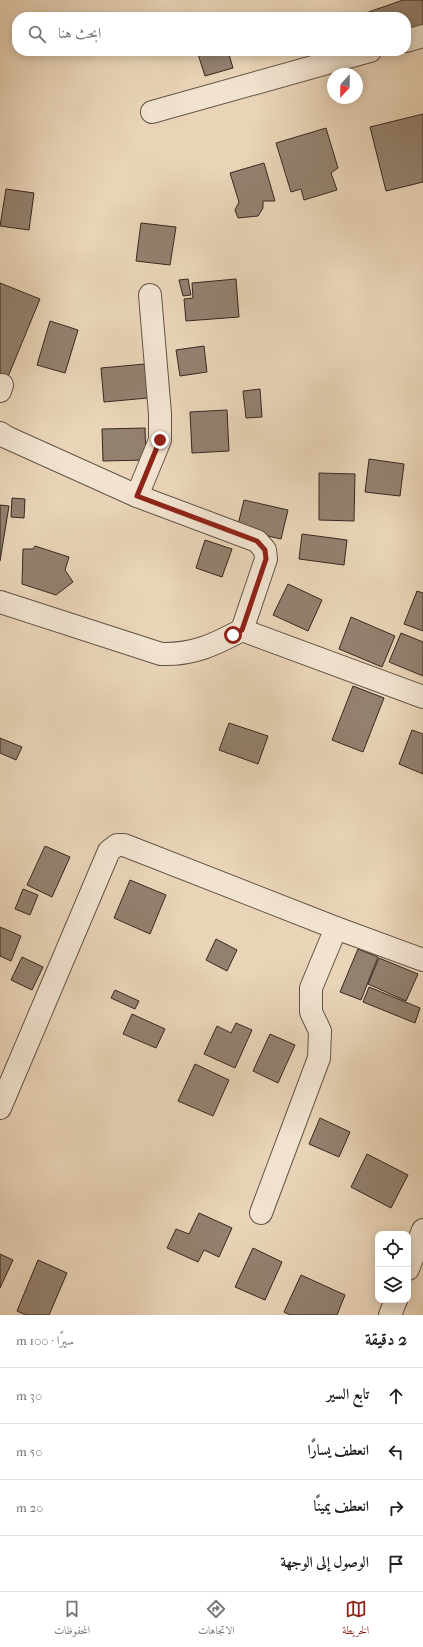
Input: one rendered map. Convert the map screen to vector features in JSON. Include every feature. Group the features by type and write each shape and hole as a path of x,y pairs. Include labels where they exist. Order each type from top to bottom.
{"street":[{"path":"411,40 423,36"},
{"path":"152,112 352,56"},
{"path":"137,496 160,440 160,414 150,295"},
{"path":"0,433 137,496 257,541 265,550 266,559 242,630 198,651 180,655 161,654 0,602"},
{"path":"242,630 423,697"},
{"path":"0,1108 109,851 117,846 124,845 336,928 423,960"},
{"path":"261,1212 319,1058 320,1031 310,1012 311,988 336,928"},
{"path":"409,1267 423,1230"},
{"path":"390,1315 395,1303"}],"building":[{"path":"403,0 423,0 423,26 411,30 411,12 369,12"},
{"path":"199,56 229,56 233,68 205,76"},
{"path":"423,114 423,182 386,191 370,127"},
{"path":"326,128 338,168 331,173 337,190 304,200 301,189 291,192 276,143"},
{"path":"264,163 275,201 263,201 263,208 258,216 238,218 235,210 239,202 230,173"},
{"path":"6,189 34,193 29,230 0,226"},
{"path":"141,223 176,227 170,265 136,261"},
{"path":"188,279 191,295 183,296 179,280"},
{"path":"236,279 239,317 186,321 184,299 193,298 192,283"},
{"path":"0,283 40,299 0,396"},
{"path":"50,321 78,330 65,373 37,365"},
{"path":"204,346 207,372 180,376 176,350"},
{"path":"145,364 148,398 104,402 101,368"},
{"path":"260,389 262,417 246,418 243,391"},
{"path":"227,410 229,451 192,453 190,412"},
{"path":"145,428 146,460 103,461 102,429"},
{"path":"369,459 404,464 400,496 365,492"},
{"path":"319,473 355,474 354,521 319,520"},
{"path":"12,498 25,499 24,518 11,517"},
{"path":"244,500 288,510 281,539 237,529"},
{"path":"0,505 9,506 0,561"},
{"path":"302,534 347,540 344,565 299,559"},
{"path":"205,540 232,549 222,577 196,568"},
{"path":"35,546 69,557 65,570 73,582 56,595 22,584 23,549 33,549"},
{"path":"288,584 322,600 308,631 273,615"},
{"path":"417,591 423,593 423,631 404,624"},
{"path":"351,617 395,636 382,667 339,649"},
{"path":"401,633 423,642 423,676 389,662"},
{"path":"353,686 384,698 363,752 332,740"},
{"path":"229,723 268,736 258,764 219,750"},
{"path":"412,730 423,734 423,774 399,764"},
{"path":"0,738 22,747 16,760 0,753"},
{"path":"45,846 70,857 52,897 27,885"},
{"path":"130,880 166,895 150,934 114,918"},
{"path":"23,889 38,895 30,915 15,909"},
{"path":"0,927 21,936 11,961 0,956"},
{"path":"216,939 237,950 227,971 206,960"},
{"path":"358,949 378,957 361,1000 340,992"},
{"path":"22,957 43,967 32,990 11,980"},
{"path":"379,958 418,974 406,1001 368,984"},
{"path":"369,987 420,1008 415,1023 363,1002"},
{"path":"115,990 139,1001 135,1009 111,998"},
{"path":"132,1014 165,1029 156,1048 123,1034"},
{"path":"236,1023 252,1030 235,1068 204,1054 217,1026 231,1033"},
{"path":"270,1034 295,1045 278,1083 253,1071"},
{"path":"195,1064 229,1080 213,1116 178,1101"},
{"path":"320,1118 350,1132 339,1157 309,1144"},
{"path":"367,1154 408,1175 391,1208 351,1187"},
{"path":"199,1213 232,1228 219,1257 204,1250 198,1262 167,1248 176,1229 189,1234"},
{"path":"253,1248 282,1262 265,1300 235,1287"},
{"path":"0,1254 13,1260 0,1288"},
{"path":"38,1260 67,1273 49,1315 26,1315 17,1311"},
{"path":"301,1275 345,1295 337,1315 290,1315 284,1312"}],"route":[{"path":"160,440 137,496 257,541 265,550 266,559 242,630 233,635"}]}
